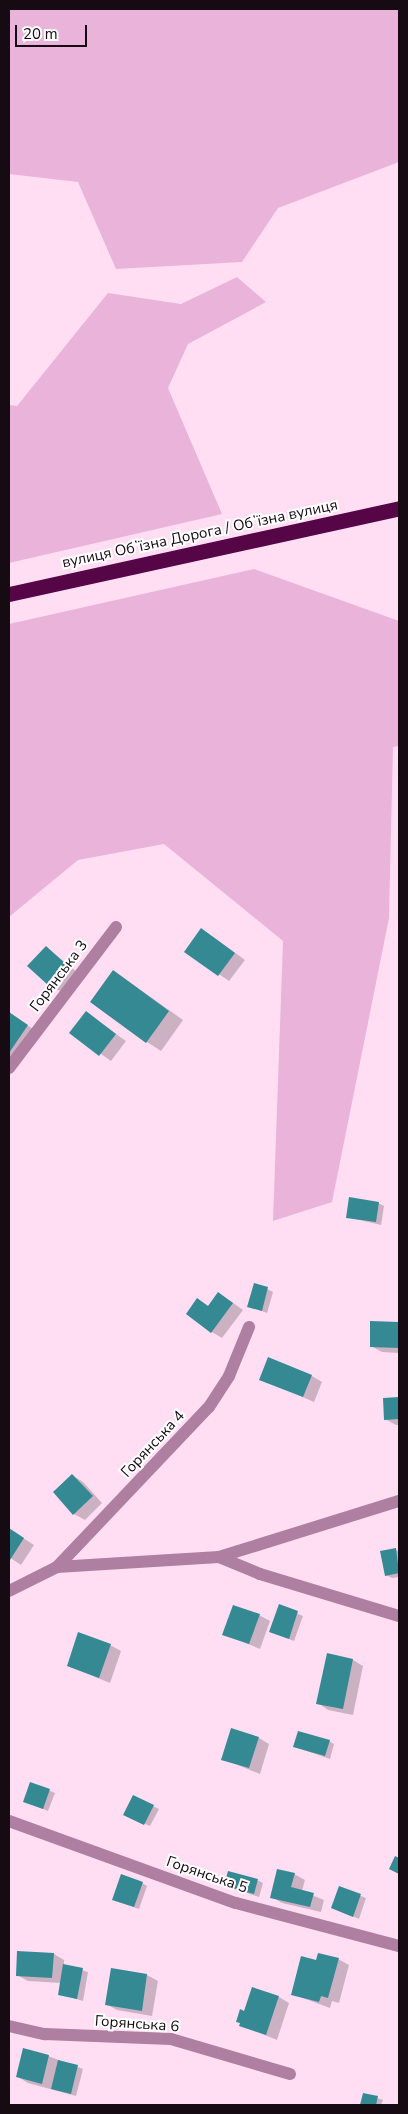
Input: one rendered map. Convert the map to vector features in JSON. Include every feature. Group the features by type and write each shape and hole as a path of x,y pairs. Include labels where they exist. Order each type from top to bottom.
{"highway":[{"name":"вулиця Обʼїзна Дорога / Обʼїзна вулиця","path":"9,594 399,508"}],"street":[{"name":"Горянська 3","path":"9,1068 116,927"},
{"name":"Горянська 4","path":"57,1567 209,1407 229,1376 249,1327"},
{"path":"9,1592 57,1567 219,1558 399,1501"},
{"path":"219,1558 260,1574 399,1616"},
{"name":"Горянська 5","path":"9,1821 236,1903 399,1946"},
{"name":"Горянська 6","path":"9,2026 45,2034 171,2040 290,2074"}],"shaded area":[{"path":"9,9 399,9 399,162 278,208 242,262 116,269 78,182 9,174"},
{"path":"237,277 266,302 188,344 168,388 222,514 9,563 9,405 17,406 108,293 181,304"},
{"path":"254,569 399,621 399,746 393,747 389,918 332,1202 273,1221 283,941 164,844 78,860 9,917 9,624"}],"building":[{"path":"201,928 235,953 218,976 184,952"},
{"path":"46,946 68,966 49,986 27,966"},
{"path":"113,970 169,1011 146,1043 90,1002"},
{"path":"86,1011 116,1034 99,1056 69,1033"},
{"path":"9,1012 28,1025 9,1053"},
{"path":"349,1197 379,1202 376,1222 346,1218"},
{"path":"254,1283 268,1287 262,1311 247,1307"},
{"path":"218,1292 233,1303 211,1333 186,1314 197,1298 208,1306"},
{"path":"370,1321 399,1322 399,1348 370,1347"},
{"path":"268,1357 312,1375 303,1397 259,1380"},
{"path":"399,1397 399,1419 384,1420 383,1398"},
{"path":"72,1474 93,1496 73,1515 53,1492"},
{"path":"9,1528 24,1538 10,1560 9,1559"},
{"path":"396,1548 399,1573 385,1576 380,1551"},
{"path":"279,1604 298,1611 289,1639 269,1632"},
{"path":"233,1605 260,1614 249,1644 222,1635"},
{"path":"78,1632 111,1644 99,1678 67,1666"},
{"path":"327,1653 353,1659 343,1709 316,1704"},
{"path":"231,1728 259,1737 249,1768 221,1760"},
{"path":"298,1731 330,1740 325,1756 293,1747"},
{"path":"30,1782 50,1789 43,1809 23,1802"},
{"path":"133,1795 154,1805 144,1825 123,1815"},
{"path":"395,1856 399,1858 399,1874 389,1869"},
{"path":"277,1869 295,1873 291,1887 314,1893 310,1907 270,1898"},
{"path":"228,1871 258,1879 254,1894 224,1886"},
{"path":"121,1874 143,1882 134,1907 112,1900"},
{"path":"339,1886 361,1894 353,1917 331,1908"},
{"path":"17,1951 54,1953 52,1978 16,1976"},
{"path":"318,1953 339,1958 328,1998 321,1996 319,2002 291,1995 301,1956 316,1960"},
{"path":"63,1964 83,1968 77,1999 58,1995"},
{"path":"111,1968 147,1974 142,2011 105,2005"},
{"path":"252,1987 279,1996 266,2035 239,2026 240,2023 236,2022 240,2009 244,2011"},
{"path":"23,2048 49,2055 42,2084 16,2077"},
{"path":"58,2060 78,2065 71,2094 51,2089"},
{"path":"363,2093 378,2096 376,2105 360,2105"}]}
